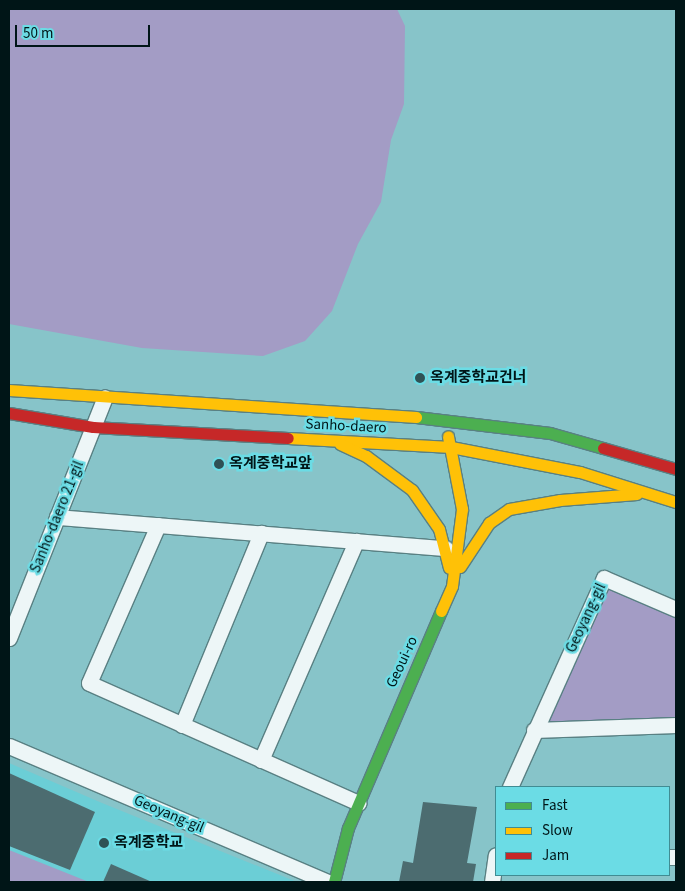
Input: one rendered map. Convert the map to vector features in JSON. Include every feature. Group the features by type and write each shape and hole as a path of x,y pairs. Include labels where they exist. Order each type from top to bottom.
{"street":[{"name":"Sanho-daero","path":"9,390 443,418 550,433 676,469"},
{"name":"Sanho-daero 21-gil","path":"9,638 105,397"},
{"name":"Sanho-daero","path":"9,413 93,427 451,447 531,460 676,502"},
{"name":"Geoui-ro","path":"334,882 341,847 358,803 452,586 462,508 451,447 443,418"},
{"path":"329,440 366,456 412,490 429,510 446,548 452,586"},
{"path":"452,586 473,543 489,523 509,509 560,500 650,493"},
{"path":"57,517 446,548"},
{"path":"158,525 89,684 358,803"},
{"path":"182,725 261,533"},
{"path":"261,760 356,541"},
{"name":"Geoyang-gil","path":"510,786 604,578 676,609"},
{"path":"534,730 676,725"},
{"name":"Geoyang-gil","path":"9,746 328,882"},
{"path":"492,882 495,867"}],"shaded area":[{"path":"9,9 397,9 405,26 404,104 391,140 381,202 358,244 332,311 305,341 263,356 142,348 9,324"},
{"path":"606,581 676,612 676,723 538,727"},
{"name":"옥계중학교","path":"9,763 102,803 297,882 9,882"},
{"path":"9,850 89,882 9,882"}],"building":[{"path":"9,773 95,812 70,870 9,846"},
{"path":"423,802 477,807 467,863 476,864 473,882 399,882 403,861 413,863"},
{"path":"111,864 152,882 103,882"}],"traffic: fast":[{"path":"416,417 550,433 603,448"},
{"path":"334,882 348,828 441,611"}],"traffic: slow":[{"path":"9,390 416,417"},
{"path":"441,611 452,586 462,509 448,436"},
{"path":"288,438 451,447 580,472 676,502"},
{"path":"340,444 366,456 412,490 439,529 449,568"},
{"path":"460,567 489,523 509,509 560,500 637,494"}],"traffic: jam":[{"path":"9,413 93,427 288,438"},
{"path":"603,448 676,469"}],"place":[{"name":"옥계중학교건너","path":"420,378"},
{"name":"옥계중학교앞","path":"219,464"},
{"name":"옥계중학교","path":"104,843"}]}
